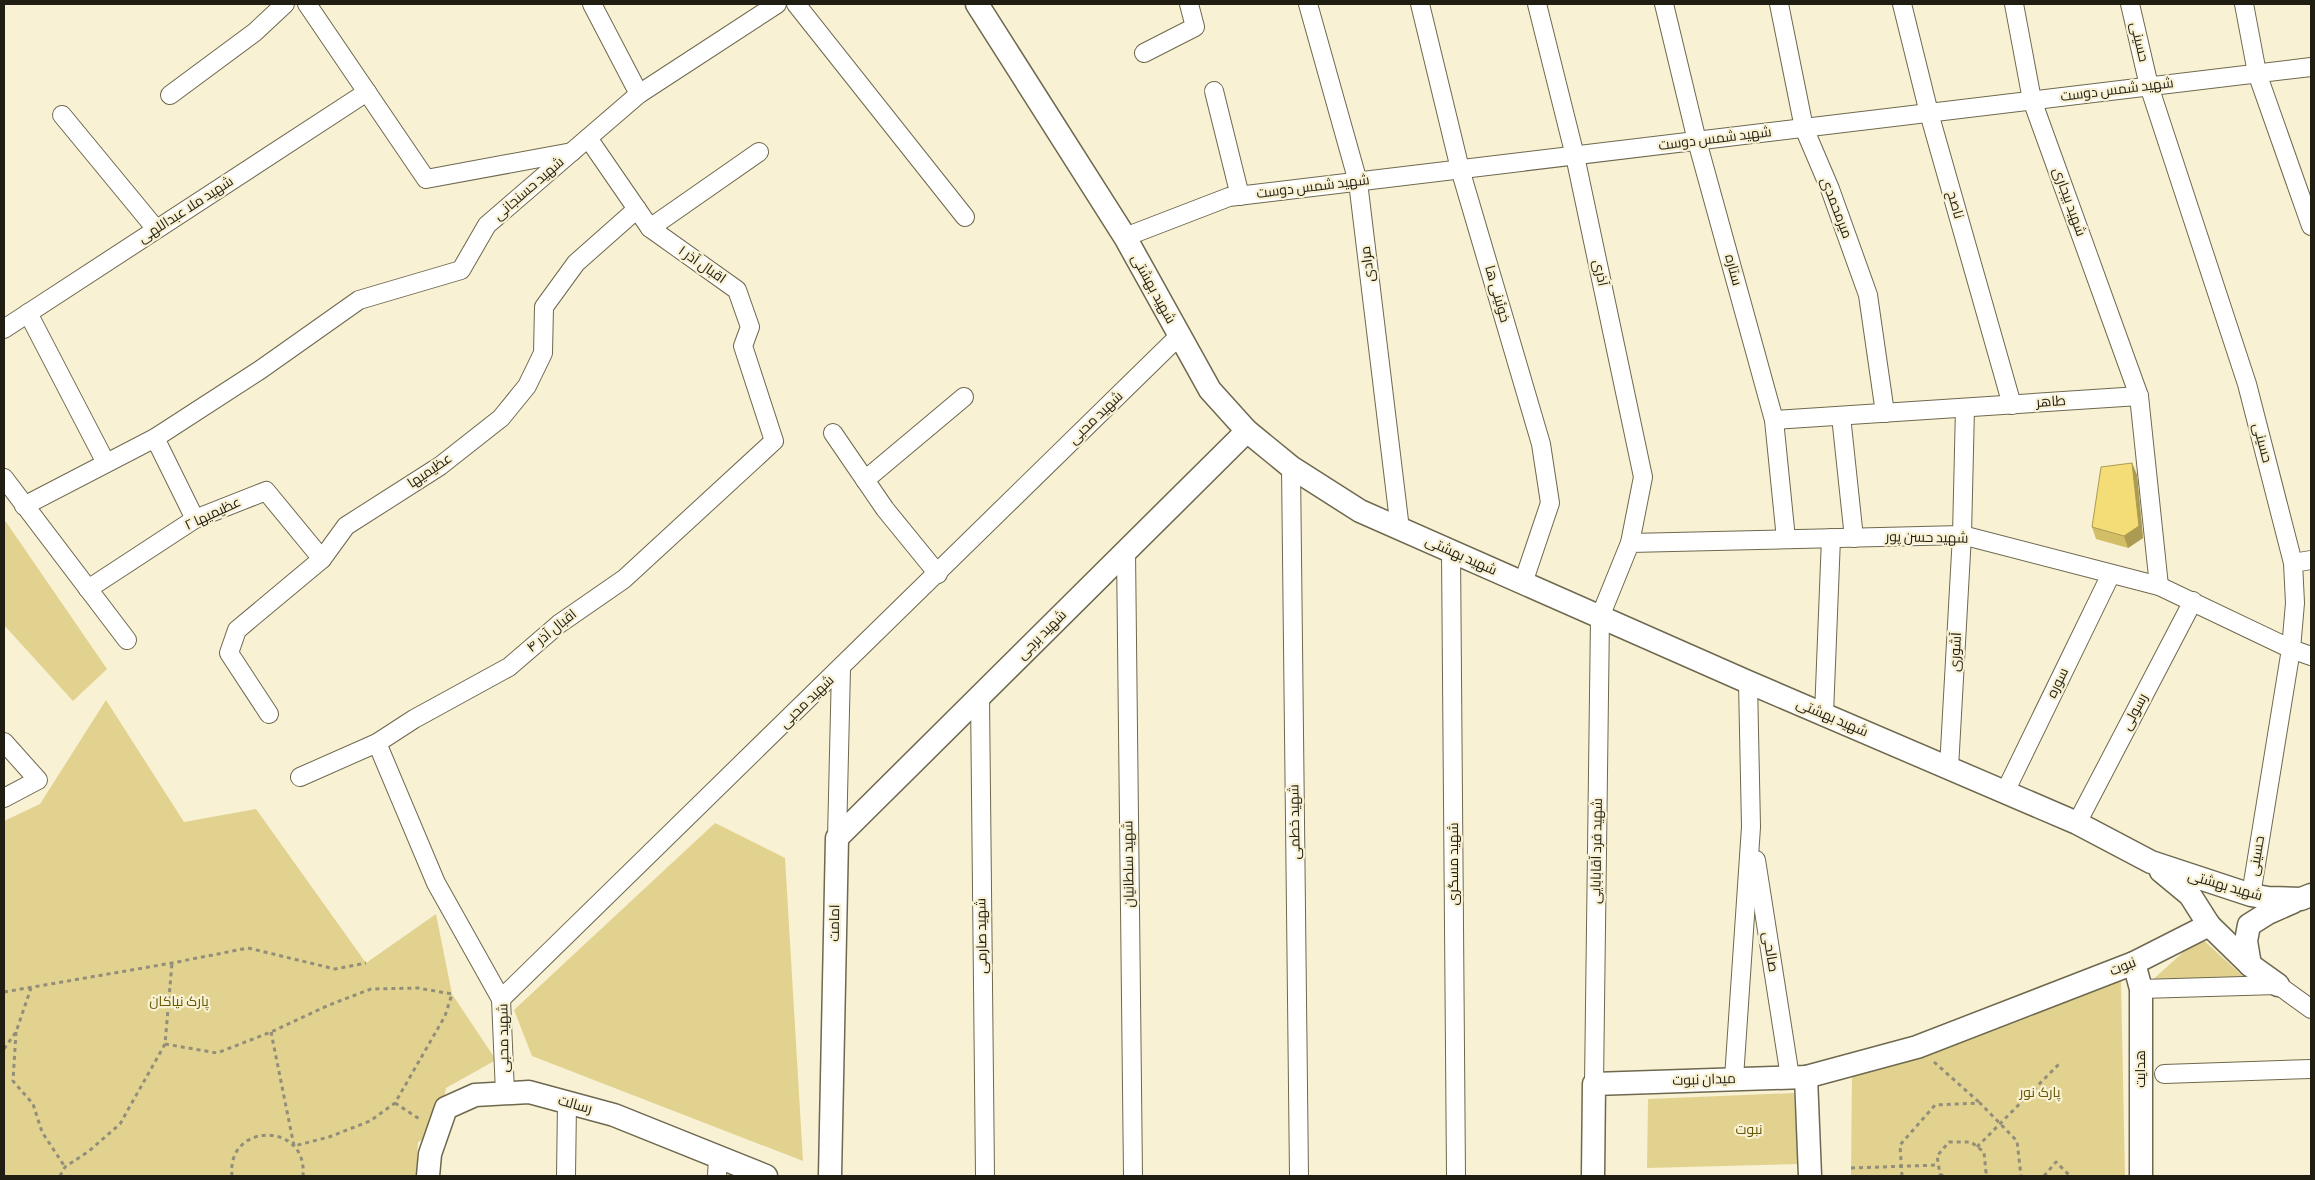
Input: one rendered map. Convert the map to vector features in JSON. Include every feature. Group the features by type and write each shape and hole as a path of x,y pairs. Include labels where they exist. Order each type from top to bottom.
{"street":[{"path":"170,95 255,32 285,4"},
{"path":"307,4 426,179 572,152"},
{"path":"592,4 639,94"},
{"name":"شهید حسنجانی","path":"24,506 154,438 260,370 359,300 461,270 487,225 639,94 777,4"},
{"path":"796,4 964,217"},
{"name":"شهید بهشتی","path":"977,4 1125,237 1210,390 1246,431 1291,467 1360,511 1748,682 2077,823 2151,862 2251,895 2268,898 2306,897"},
{"path":"1144,53 1194,27 1189,4"},
{"name":"مرادی","path":"1308,4 1358,182 1400,529"},
{"name":"خوئینی ها","path":"1420,4 1460,169 1541,444 1550,503 1523,583"},
{"name":"آذری","path":"1537,4 1574,156 1643,477 1630,543"},
{"name":"ستاره","path":"1664,4 1697,141 1774,420 1786,539"},
{"name":"میرمحمدی","path":"1779,4 1804,128 1830,189 1868,296 1885,413"},
{"name":"ناصح","path":"1902,4 1929,113 2012,405"},
{"name":"شهید بیجاری","path":"2014,4 2032,100 2139,396"},
{"name":"حسینی","path":"2130,4 2149,86 2246,384 2293,563 2295,603 2291,649 2251,895"},
{"path":"2244,4 2257,73 2311,226"},
{"name":"شهید شمس دوست","path":"1125,237 1229,197 2311,67"},
{"path":"1214,91 1240,196"},
{"name":"شهید ملا عبداللهی","path":"4,328 367,92"},
{"path":"62,115 156,230"},
{"name":"اقبال آذر ۱","path":"588,138 650,228 737,290 750,327 743,346 774,442"},
{"path":"650,228 759,152"},
{"name":"عظیمیها","path":"269,714 229,653 237,630 322,559 346,526 440,466 502,418 527,386 543,353 544,308 576,263 637,209"},
{"path":"28,313 106,463"},
{"name":"شهید محبی","path":"505,1093 501,1000 1179,336"},
{"path":"2139,396 2159,586"},
{"name":"طاهر","path":"1774,420 2139,396"},
{"path":"865,480 964,397"},
{"name":"آشوری","path":"1950,768 1962,535 1965,408"},
{"path":"1841,416 1854,538"},
{"name":"شهید برجی","path":"837,838 1246,431"},
{"path":"833,432 885,509 938,574"},
{"path":"154,438 195,519"},
{"name":"اقبال آذر ۴","path":"300,777 377,743 414,719 509,667 559,624 624,579 774,442"},
{"name":"شهید خطمی","path":"1291,467 1298,1176"},
{"path":"4,478 127,640"},
{"name":"عظیمیها ۲","path":"88,589 195,519 266,490 322,559"},
{"name":"شهید حسن پور","path":"1630,543 1962,535 2159,586 2291,649 2311,656"},
{"path":"1824,714 1830,538"},
{"path":"1600,617 1630,543"},
{"name":"شهید سلطانیان","path":"1126,551 1132,1176"},
{"name":"شهید مسگری","path":"1452,551 1456,1176"},
{"path":"2293,563 2311,560"},
{"name":"سوره","path":"2005,792 2111,574"},
{"name":"رسولی","path":"2077,823 2193,601"},
{"name":"شهید فرد آقابابایی","path":"1594,1084 1600,617"},
{"name":"امامت","path":"830,1176 841,669"},
{"name":"صالحی","path":"1734,1078 1751,827 1748,682"},
{"name":"شهید صارمی","path":"980,697 985,1176"},
{"path":"4,742 38,780 4,798"},
{"path":"377,743 436,883 501,1000"},
{"name":"صالحی","path":"1751,827 1798,1077"},
{"name":"شهید بهشتی","path":"2151,862 2190,895 2209,925 2250,965 2278,985"},
{"name":"شهید بهشتی","path":"2250,965 2246,941 2249,925 2268,912 2306,897"},
{"name":"نبوت","path":"1798,1077 1917,1047 2134,963 2209,925"},
{"name":"هدایت","path":"2134,963 2141,989 2141,1176"},
{"path":"2141,989 2278,985 2311,1008"},
{"path":"2164,1074 2311,1069"},
{"path":"1798,1077 1810,1176"},
{"name":"میدان نبوت","path":"1594,1084 1798,1077"},
{"path":"1593,1176 1594,1084"},
{"name":"رسالت","path":"428,1176 430,1154 446,1108 475,1095 529,1092 614,1116 717,1167 766,1176"},
{"path":"566,1176 567,1103"}],"path":[{"path":"4,992 248,948 335,969 366,963"},
{"path":"60,1176 65,1167 89,1151 120,1124 166,1044 172,963"},
{"path":"31,988 16,1032 13,1081 33,1104 42,1132 65,1167"},
{"path":"166,1044 217,1052 271,1032 329,1005 371,989 418,988 452,994 445,1016 395,1102 370,1121 329,1138 294,1146"},
{"path":"4,1049 16,1032"},
{"path":"271,1032 294,1146"},
{"path":"1917,1047 2001,1122 2017,1141 2021,1176"},
{"path":"1977,1147 2058,1064"},
{"path":"395,1102 438,1132"},
{"path":"1902,1176 1900,1144 1935,1105 1980,1103"},
{"path":"231,1176 232,1163 236,1152 243,1144 263,1134 285,1139 294,1146 301,1156 304,1168 303,1176"},
{"path":"1943,1176 1938,1165 1937,1156 1949,1142 1971,1142 1984,1152 1986,1172 1984,1176"},
{"path":"2044,1176 2056,1162 2070,1176"},
{"path":"1851,1168 1938,1165"}],"green space":[{"path":"4,519 107,669 73,701 4,625"},
{"name":"پارک نیاکان","path":"106,700 184,822 256,809 366,963 436,914 452,994 496,1060 446,1088 438,1132 418,1142 416,1176 4,1176 4,821 40,804"},
{"path":"715,823 785,858 803,1161 532,1056 514,1010"},
{"path":"2200,937 2246,979 2149,983"},
{"name":"پارک نور","path":"2121,981 2125,1176 1851,1176 1852,1066"},
{"name":"نبوت","path":"1794,1093 1798,1164 1647,1168 1648,1099"}],"building":[{"path":"2132,463 2139,526 2124,536 2092,527 2101,467"}]}
